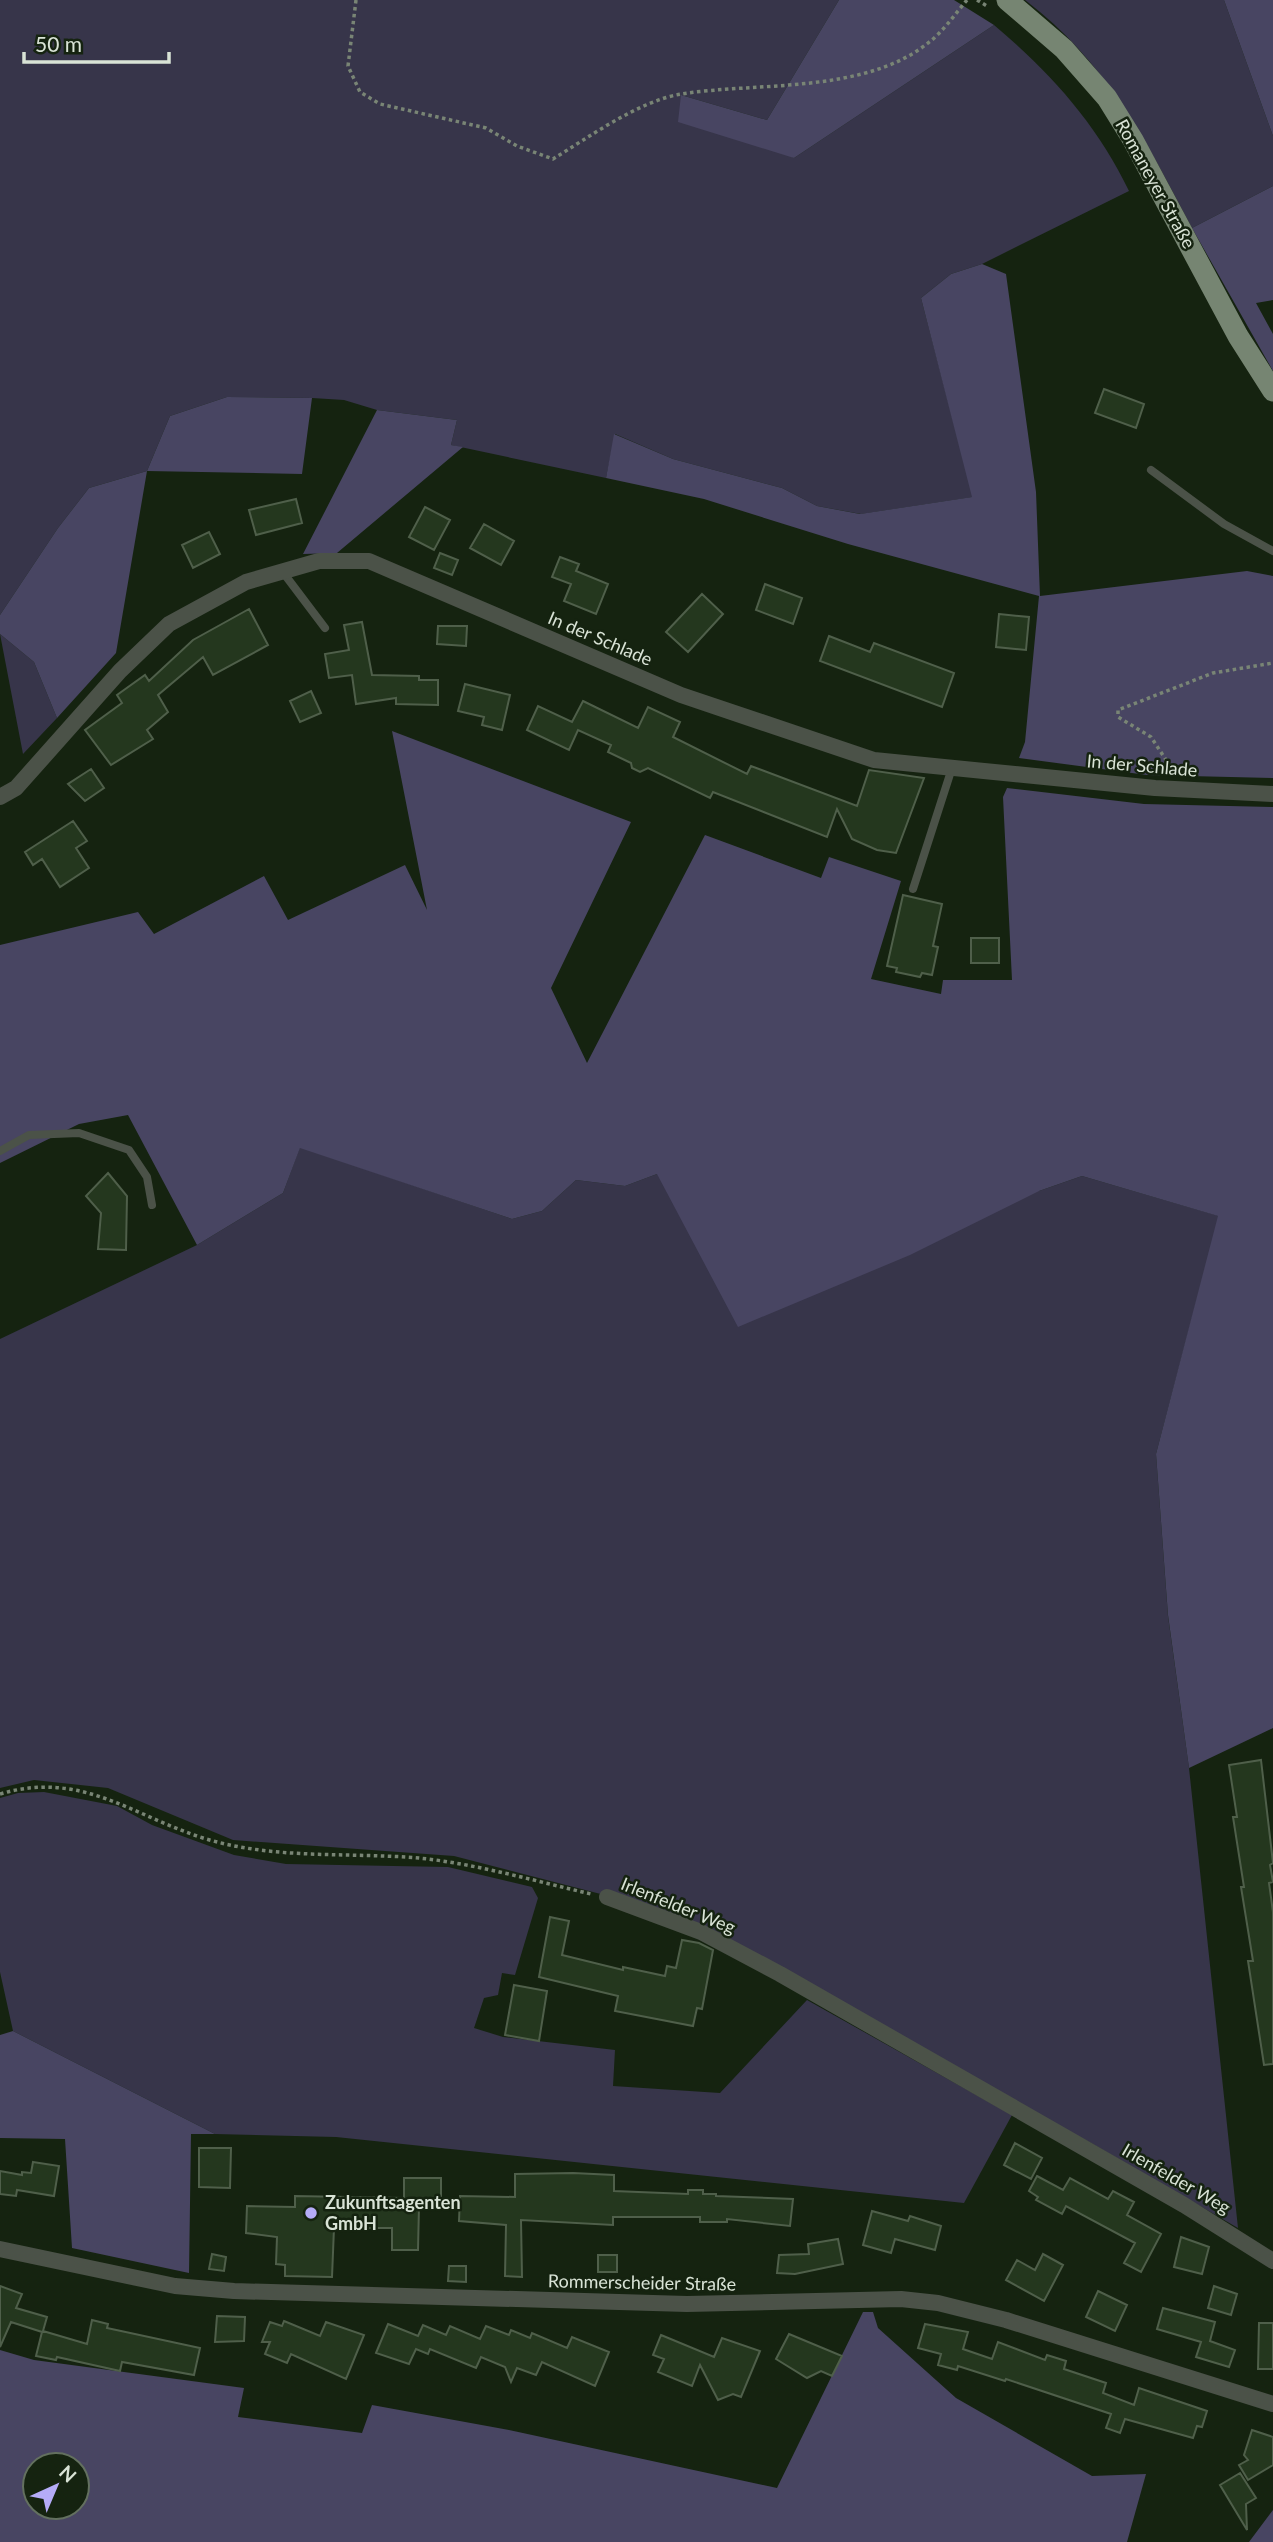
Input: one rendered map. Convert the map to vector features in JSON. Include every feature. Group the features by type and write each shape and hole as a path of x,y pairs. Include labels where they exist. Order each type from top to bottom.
{"main road":[{"name":"Romaneyer Straße","path":"1000,5 1064,49 1107,98 1133,140 1238,336 1273,391"}],"street":[{"name":"In der Schlade","path":"0,797 16,788 120,671 169,624 246,582 319,561 369,561 681,695 874,760 1155,788 1273,794"},
{"name":"Irlenfelder Weg","path":"607,1898 701,1932 780,1974 1184,2205 1273,2261"},
{"name":"Rommerscheider Straße","path":"0,2249 175,2286 234,2291 687,2304 888,2299 937,2303 1006,2320 1273,2404"}],"lane":[{"path":"1151,470 1224,524 1273,551"},
{"path":"282,572 325,628"},
{"path":"913,889 952,768"},
{"path":"0,1151 29,1136 79,1133 129,1150 147,1177 152,1205"}],"path":[{"path":"356,0 348,66 360,92 380,104 486,128 517,146 553,159 640,108 678,94 807,82 891,65 928,43 967,0"},
{"path":"976,0 1000,5"},
{"path":"1155,788 1170,766 1151,737 1118,717 1118,710 1213,673 1273,663"},
{"name":"Irlenfelder Weg","path":"0,1794 20,1788 56,1787 108,1797 202,1838 243,1847 339,1857 416,1858 452,1862 607,1898"}],"shaded area":[{"path":"0,0 839,0 767,120 681,95 794,158 994,25 1034,61 1070,100 1102,143 1129,191 982,264 951,274 921,298 973,497 861,514 817,506 782,488 673,459 615,434 606,478 451,445 457,420 377,410 344,400 227,397 170,416 147,471 89,488 58,528 0,615"},
{"path":"839,0 954,0 994,25 794,158 678,122 681,95 767,120"},
{"path":"1025,0 1224,0 1273,136 1273,186 1192,228 1122,104 1079,49"},
{"path":"1224,0 1273,0 1273,136"},
{"path":"1273,186 1273,300 1256,303 1273,334 1273,371 1192,228"},
{"path":"982,264 1006,274 1036,492 1040,596 1247,571 1273,576 1273,778 1147,775 1019,758 1025,742 1039,596 848,544 704,499 606,478 614,434 673,459 782,488 817,506 860,514 972,497 921,298 951,274"},
{"path":"227,397 312,398 302,474 147,471 170,416"},
{"path":"377,410 457,420 451,445 463,447 337,553 303,554"},
{"path":"147,471 116,653 57,718 34,662 0,634 0,615 58,528 89,488"},
{"path":"0,634 34,662 57,718 23,754"},
{"path":"392,731 631,822 551,988 587,1063 705,835 821,878 829,857 901,881 871,979 941,994 943,980 1012,980 1003,797 1007,788 1144,804 1273,807 1273,1728 1189,1768 1168,1615 1156,1454 1218,1216 1082,1176 1039,1191 910,1255 738,1327 657,1174 625,1186 576,1180 542,1211 512,1219 300,1148 283,1193 197,1245 128,1115 79,1124 0,1163 0,945 138,912 154,934 264,876 288,920 405,865 427,910"},
{"path":"300,1147 512,1219 542,1211 576,1180 625,1186 657,1174 1039,1191 1082,1176 1219,1216 1156,1454 1168,1616 1189,1768 1238,2228 1091,2143 647,1906 454,1856 233,1840 108,1788 34,1780 0,1788 0,1339 197,1245 283,1193"},
{"path":"44,1792 117,1806 152,1825 234,1855 286,1864 448,1867 532,1887 538,1898 515,1975 502,1973 498,1995 484,1998 474,2028 503,2037 615,2050 613,2086 720,2093 807,2000 1012,2115 964,2203 336,2137 215,2134 13,2031 0,1972 0,1798 18,1793"},
{"path":"13,2031 215,2134 191,2134 189,2273 72,2248 65,2139 0,2138 0,2035"},
{"path":"863,2312 873,2312 878,2328 956,2398 1092,2476 1146,2474 1127,2542 0,2542 0,2350 34,2360 244,2388 238,2417 362,2433 372,2405 509,2430 777,2488"},
{"path":"1273,2510 1273,2542 1249,2542"}],"building":[{"path":"1104,389 1144,404 1136,428 1095,413"},
{"path":"296,499 302,523 256,535 249,510"},
{"path":"425,507 450,520 434,550 409,537"},
{"path":"484,524 514,541 501,565 470,548"},
{"path":"209,532 220,554 193,568 182,545"},
{"path":"440,553 458,560 452,575 434,568"},
{"path":"560,557 579,564 576,571 608,584 596,614 564,601 571,584 552,577"},
{"path":"765,584 802,598 793,624 756,610"},
{"path":"702,594 723,614 688,652 666,632"},
{"path":"249,609 268,645 213,675 203,657 158,695 168,712 147,730 153,739 111,765 85,730 122,703 117,695 145,675 149,681 193,640"},
{"path":"999,614 1029,617 1026,650 996,647"},
{"path":"362,622 372,675 419,676 419,680 438,680 438,705 396,704 396,698 356,704 352,675 329,678 325,654 349,650 344,625"},
{"path":"438,626 467,626 466,646 437,644"},
{"path":"829,636 870,652 874,643 954,673 942,707 820,661"},
{"path":"465,684 510,695 502,730 482,725 484,717 458,711"},
{"path":"311,691 321,713 300,722 290,701"},
{"path":"583,701 638,728 648,707 680,722 673,737 747,774 751,766 857,806 869,770 924,778 896,853 877,850 852,839 837,809 827,837 713,792 710,798 648,768 640,772 632,768 631,763 608,752 611,745 578,730 569,750 527,730 538,706 572,722"},
{"path":"91,769 104,788 85,801 68,784"},
{"path":"73,821 87,841 76,848 89,868 60,887 42,859 33,865 25,852"},
{"path":"903,895 942,904 933,946 938,947 932,975 922,973 920,977 896,972 897,968 887,966"},
{"path":"971,938 999,938 999,963 971,963"},
{"path":"108,1173 127,1196 126,1250 98,1249 101,1213 86,1196"},
{"path":"1261,1760 1273,1863 1270,1865 1273,1882 1269,1883 1273,1912 1273,2064 1264,2065 1248,1961 1253,1961 1241,1887 1244,1887 1233,1817 1237,1817 1229,1765"},
{"path":"550,1917 569,1921 562,1955 623,1970 623,1967 665,1976 667,1966 676,1968 682,1940 699,1943 713,1950 702,2009 697,2008 693,2026 615,2011 618,1996 539,1977"},
{"path":"514,1985 547,1991 539,2041 505,2035"},
{"path":"1015,2143 1042,2158 1031,2179 1004,2165"},
{"path":"199,2148 231,2148 230,2188 199,2187"},
{"path":"33,2162 59,2166 54,2196 17,2190 16,2196 0,2194 0,2171 22,2175 22,2172 31,2173"},
{"path":"515,2174 614,2175 614,2191 688,2194 688,2190 703,2190 703,2194 716,2196 793,2199 790,2226 727,2219 727,2222 700,2222 700,2217 613,2217 613,2225 521,2220 522,2277 505,2276 506,2225 459,2221 460,2196 515,2197"},
{"path":"1037,2176 1063,2190 1070,2178 1108,2199 1113,2191 1134,2202 1127,2215 1161,2234 1141,2272 1124,2263 1135,2243 1066,2206 1062,2214 1036,2200 1038,2197 1029,2191"},
{"path":"404,2178 441,2178 441,2206 419,2206 418,2250 392,2250 392,2228 334,2228 332,2277 285,2276 285,2265 276,2264 277,2237 246,2233 247,2206 295,2207 295,2196 404,2198"},
{"path":"872,2211 908,2221 910,2216 941,2226 935,2250 895,2239 891,2253 863,2245"},
{"path":"1181,2237 1209,2247 1202,2274 1174,2267"},
{"path":"838,2239 843,2264 795,2274 777,2273 779,2255 809,2254 808,2244"},
{"path":"212,2254 226,2257 224,2271 209,2269"},
{"path":"1043,2254 1063,2265 1044,2301 1006,2280 1017,2260 1035,2270"},
{"path":"598,2255 617,2255 617,2272 598,2272"},
{"path":"449,2266 466,2266 466,2282 448,2281"},
{"path":"0,2286 22,2294 16,2308 47,2317 43,2331 87,2344 92,2320 108,2324 107,2328 200,2348 194,2375 122,2362 120,2371 57,2357 56,2360 36,2356 42,2332 11,2322 0,2347"},
{"path":"1214,2286 1237,2294 1231,2315 1208,2308"},
{"path":"1098,2291 1127,2305 1115,2331 1086,2317"},
{"path":"1163,2308 1215,2322 1210,2341 1235,2350 1229,2367 1196,2357 1201,2342 1157,2329"},
{"path":"217,2316 245,2317 244,2341 215,2342"},
{"path":"284,2321 320,2336 326,2322 364,2335 346,2379 291,2354 287,2363 265,2354 270,2342 262,2342 270,2322 282,2326"},
{"path":"1259,2323 1273,2323 1273,2369 1258,2369"},
{"path":"388,2324 418,2336 423,2325 446,2335 450,2326 480,2339 486,2326 509,2335 511,2330 530,2338 532,2333 567,2348 572,2337 609,2352 595,2386 542,2362 536,2375 517,2368 511,2382 505,2367 481,2357 476,2368 430,2349 428,2354 416,2349 409,2364 376,2353"},
{"path":"925,2324 968,2332 963,2349 992,2359 998,2342 1045,2360 1047,2355 1066,2361 1064,2369 1106,2383 1103,2393 1134,2405 1139,2388 1207,2411 1202,2427 1197,2426 1193,2438 1125,2419 1120,2433 1106,2428 1111,2414 1006,2379 1005,2381 958,2366 957,2370 938,2365 941,2354 918,2348"},
{"path":"789,2334 842,2356 832,2376 821,2371 807,2378 776,2359"},
{"path":"661,2335 714,2357 722,2338 760,2351 741,2397 733,2394 718,2400 700,2365 692,2386 658,2372 664,2359 653,2355"},
{"path":"1252,2430 1273,2437 1273,2465 1248,2480 1239,2465 1248,2460 1244,2455"},
{"path":"1240,2473 1256,2498 1246,2504 1247,2530 1220,2485"}],"place":[{"name":"Zukunftsagenten GmbH","path":"311,2213"}]}
